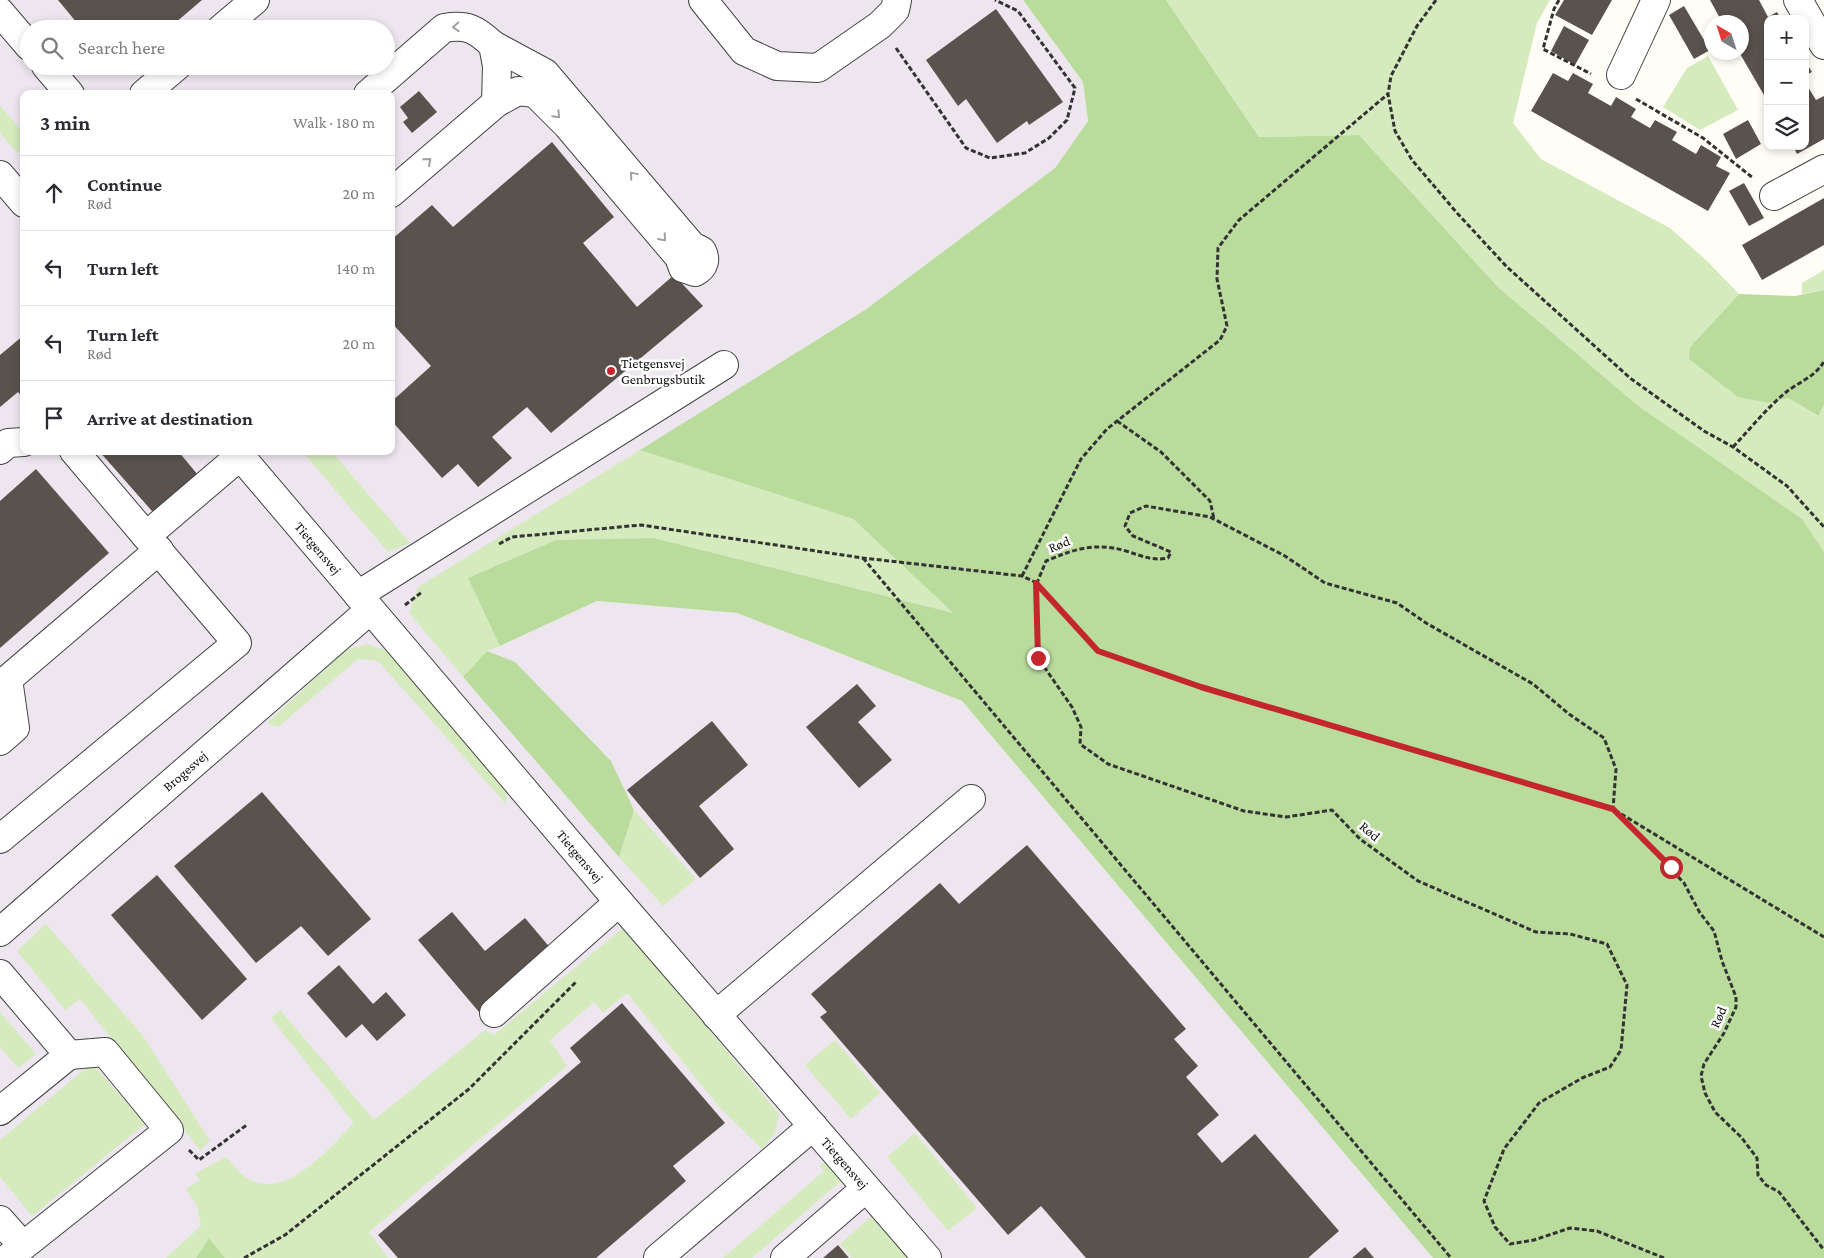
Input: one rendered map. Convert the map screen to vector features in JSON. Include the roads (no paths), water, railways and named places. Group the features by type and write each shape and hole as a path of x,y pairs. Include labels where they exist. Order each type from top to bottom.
{"street":[{"path":"232,20 255,0"},
{"path":"703,0 744,51 777,66 818,68 880,25 895,10 897,0"},
{"path":"1617,83 1656,0"},
{"path":"1798,0 1824,45"},
{"path":"0,12 20,35"},
{"path":"395,71 444,28 460,26 471,28 493,45 545,72 692,246 702,251 705,259 702,267 695,272 683,268 679,257 671,247 567,125 535,93 518,91 496,103 395,190"},
{"path":"493,45 497,66 496,103"},
{"path":"54,75 67,90"},
{"path":"149,90 166,75"},
{"path":"373,90 390,75"},
{"path":"1774,196 1824,169"},
{"path":"0,175 20,198"},
{"name":"Brogesvej","path":"0,932 370,609 724,365"},
{"path":"0,450 8,443 20,442"},
{"path":"0,839 237,643 77,455"},
{"path":"0,741 15,728 8,679 153,543 237,455"},
{"name":"Tietgensvej","path":"239,455 619,902 927,1258"},
{"path":"716,1015 971,799"},
{"path":"494,1013 619,902"},
{"path":"0,974 69,1054"},
{"path":"0,1111 69,1054 105,1052 169,1130 15,1252 0,1220"},
{"path":"658,1258 813,1126"},
{"path":"786,1258 866,1188"}],"place":[{"name":"Tietgensvej Genbrugsbutik","path":"611,371"}]}
